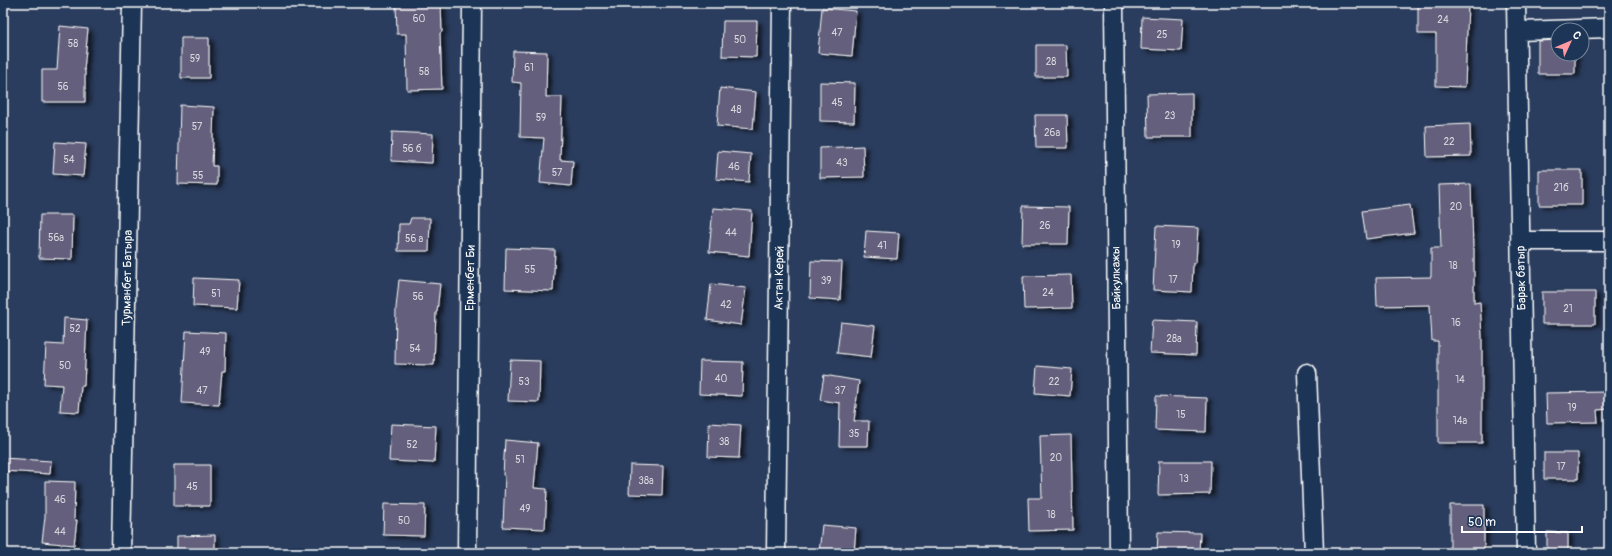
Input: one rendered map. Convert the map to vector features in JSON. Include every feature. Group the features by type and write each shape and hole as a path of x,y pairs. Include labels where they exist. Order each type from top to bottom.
{"street":[{"name":"Турманбет Батыра","path":"122,553 132,3"},
{"name":"Ерменбет Би","path":"467,553 472,3"},
{"name":"Актан Керей","path":"776,553 782,3"},
{"name":"Байкулкажы","path":"1114,3 1119,553"},
{"name":"Барак батыр","path":"1516,3 1526,553"},
{"path":"1517,31 1609,28"},
{"path":"1520,241 1609,241"},
{"path":"1307,373 1314,553"}],"building":[{"path":"396,3 441,3 442,32 440,33 442,89 407,90 406,34 397,34"},
{"path":"1418,3 1468,3 1465,87 1436,86 1436,34 1418,34"},
{"path":"822,8 856,11 852,56 818,53"},
{"path":"1142,17 1183,19 1181,51 1141,49"},
{"path":"723,21 757,21 756,57 722,56"},
{"path":"60,26 88,29 84,70 85,102 42,102 42,70 57,70"},
{"path":"181,38 209,38 209,78 181,78"},
{"path":"1550,40 1550,62 1575,62 1575,74 1538,74 1538,41"},
{"path":"1036,45 1066,45 1067,77 1036,77"},
{"path":"513,51 547,52 546,97 562,97 560,160 573,161 571,186 540,183 544,138 520,137 521,83 512,82"},
{"path":"820,82 855,83 854,122 820,121"},
{"path":"720,88 756,92 753,129 717,126"},
{"path":"1192,93 1192,137 1148,137 1147,94"},
{"path":"180,105 214,107 212,166 217,166 217,185 178,184"},
{"path":"1035,115 1067,115 1068,148 1036,148"},
{"path":"1470,124 1471,156 1427,157 1426,126"},
{"path":"392,132 433,134 432,163 391,161"},
{"path":"55,142 86,144 83,176 53,174"},
{"path":"863,146 864,177 820,178 820,148"},
{"path":"718,151 751,154 749,182 716,179"},
{"path":"1539,170 1582,170 1582,205 1539,205"},
{"path":"1471,184 1474,248 1474,303 1480,302 1482,336 1482,443 1438,443 1438,341 1432,341 1430,305 1377,306 1376,278 1431,277 1431,248 1441,248 1439,185"},
{"path":"1410,205 1414,233 1366,239 1362,211"},
{"path":"1023,206 1069,207 1068,244 1022,244"},
{"path":"713,208 752,211 749,256 709,252"},
{"path":"40,215 73,215 72,259 39,258"},
{"path":"411,218 430,218 429,251 398,251 399,224 409,224"},
{"path":"1156,226 1198,228 1196,263 1193,263 1192,292 1153,290"},
{"path":"866,231 899,233 897,259 864,257"},
{"path":"506,248 555,250 553,291 505,289"},
{"path":"811,261 842,262 840,300 810,298"},
{"path":"1071,275 1072,308 1024,309 1023,276"},
{"path":"194,278 239,280 237,308 193,306"},
{"path":"399,280 440,284 436,312 434,365 395,364 396,308"},
{"path":"711,284 746,288 741,325 707,320"},
{"path":"1542,292 1595,292 1595,324 1542,324"},
{"path":"64,318 87,320 84,386 81,386 79,412 60,411 62,385 44,384 46,344 63,345"},
{"path":"1152,320 1197,322 1196,355 1150,353"},
{"path":"841,322 875,326 871,357 837,353"},
{"path":"186,331 226,333 225,371 222,371 219,405 182,403"},
{"path":"510,360 540,361 539,402 508,401"},
{"path":"700,361 743,362 742,396 699,394"},
{"path":"1037,366 1072,369 1070,396 1035,393"},
{"path":"824,375 859,381 854,421 869,421 868,446 839,446 840,403 820,400"},
{"path":"1609,392 1609,409 1597,410 1598,422 1547,423 1546,393"},
{"path":"1156,396 1207,398 1206,432 1155,430"},
{"path":"709,423 741,425 739,458 708,457"},
{"path":"391,424 436,426 434,463 389,461"},
{"path":"1071,435 1073,530 1029,531 1028,498 1042,498 1040,436"},
{"path":"505,440 538,443 534,488 547,489 545,529 503,527"},
{"path":"1544,453 1578,453 1578,479 1544,479"},
{"path":"3,458 51,461 50,474 3,471"},
{"path":"1159,461 1211,461 1210,494 1158,495"},
{"path":"174,465 210,465 210,506 174,506"},
{"path":"630,465 663,466 662,495 629,494"},
{"path":"45,481 75,482 74,520 77,520 74,545 42,542 45,517"},
{"path":"384,504 425,505 424,536 383,535"},
{"path":"1450,505 1484,505 1484,553 1450,553"},
{"path":"822,525 856,528 854,553 819,553"},
{"path":"1158,532 1200,533 1199,553 1157,553"},
{"path":"1547,532 1568,533 1568,553 1547,553"},
{"path":"215,535 215,553 177,553 177,536"}]}
